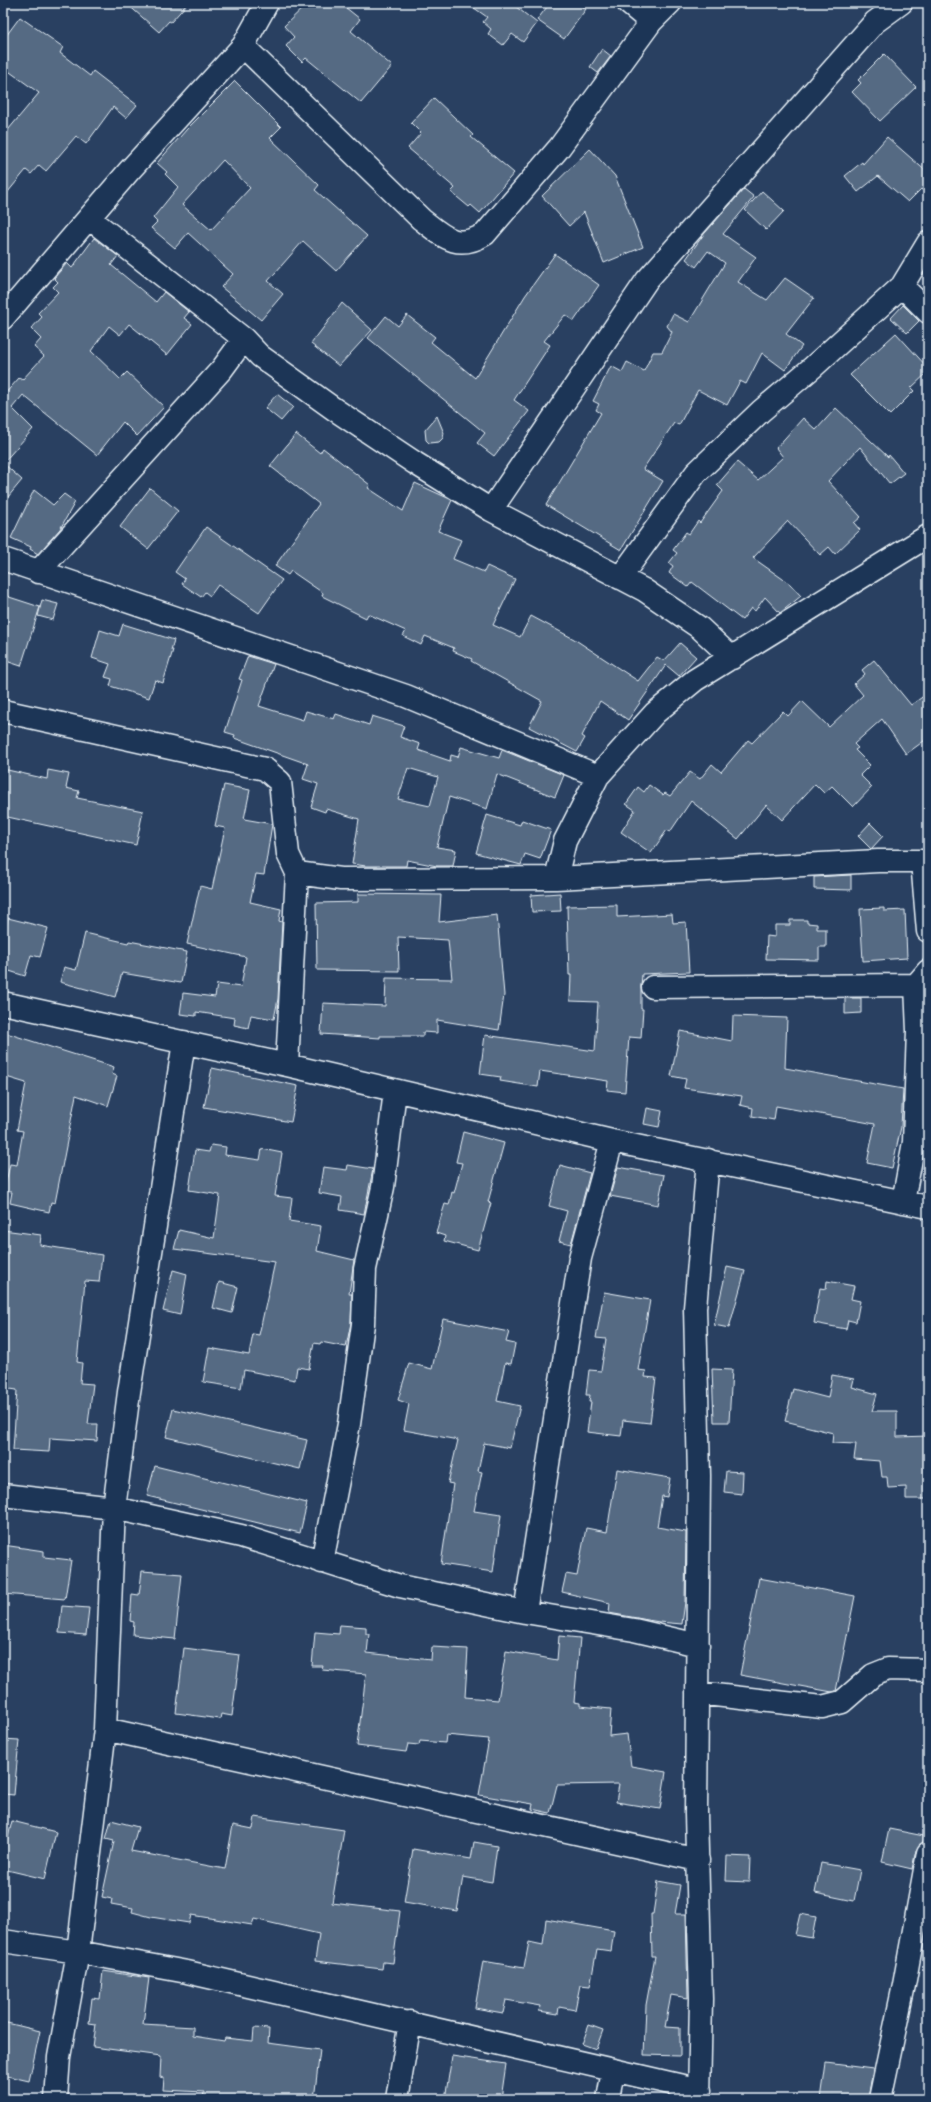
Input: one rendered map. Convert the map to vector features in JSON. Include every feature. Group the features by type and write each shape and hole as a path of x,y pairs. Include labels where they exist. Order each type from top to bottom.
{"street":[{"path":"3,318 89,218 243,46 267,3"},
{"path":"628,3 651,22"},
{"path":"243,46 421,220 449,240 473,242 485,234 559,148 651,22 670,3"},
{"path":"491,510 647,280 875,22 901,3"},
{"path":"89,218 244,339 260,356 334,409 491,510 644,590 700,628 732,658"},
{"path":"620,578 696,473 761,411 813,367 902,286 928,243"},
{"path":"902,286 928,312"},
{"path":"38,572 222,369 244,339"},
{"path":"556,878 565,841 598,776 654,712 695,680 928,536"},
{"path":"3,559 406,696 598,776"},
{"path":"3,711 265,769 280,782 288,854 297,873 287,1065"},
{"path":"297,873 341,879 556,878 878,861 925,861 928,931"},
{"path":"653,987 922,978 918,1031 914,1142 903,1202"},
{"path":"3,1003 287,1065 612,1141 928,1207"},
{"path":"56,2099 59,2057 78,1952 105,1729 114,1508 129,1392 184,1042"},
{"path":"322,1562 349,1424 363,1324 365,1269 383,1187 395,1091"},
{"path":"525,1612 580,1258 612,1141"},
{"path":"3,1941 78,1952 187,1972 410,2022 613,2071 663,2080 699,2094 701,1999 696,1814 699,1476 695,1308 708,1160"},
{"path":"3,1495 114,1508 241,1536 400,1586 525,1612 634,1630 698,1645"},
{"path":"698,1693 822,1707 842,1702 873,1675 888,1669 928,1670"},
{"path":"105,1729 698,1860"},
{"path":"880,2099 904,1984 928,1853"},
{"path":"397,2099 410,2022"},
{"path":"608,2099 613,2071"}],"building":[{"path":"126,3 188,3 171,22 169,21 159,32"},
{"path":"308,3 340,3 360,19 351,31 392,66 361,103 306,58 302,62 286,46 294,37 284,26"},
{"path":"467,3 511,3 537,23 523,42 512,34 503,45 488,34 491,29 483,22 487,17"},
{"path":"550,3 577,3 586,9 564,39 537,20"},
{"path":"20,17 63,47 60,53 90,76 93,71 137,105 126,118 113,107 86,144 76,136 46,171 39,165 31,174 26,170 3,198 3,136 39,93 3,67 3,40"},
{"path":"602,49 611,56 598,73 590,67"},
{"path":"884,54 916,87 880,121 852,92 861,83 858,80"},
{"path":"235,81 281,127 270,138 319,185 315,190 367,236 336,271 303,241 268,281 283,294 261,320 221,287 233,274 188,233 175,248 151,228 157,222 153,218 178,187 165,174 167,172 157,163 187,129","holes":["223,160 250,188 211,230 182,205"]},
{"path":"434,98 473,135 471,137 514,173 480,213 471,205 469,207 451,192 455,188 408,148 421,133 411,123"},
{"path":"887,137 928,173 928,195 921,189 908,202 878,176 858,192 845,176 862,162 863,164"},
{"path":"590,149 615,176 643,247 604,263 584,212 569,226 542,196"},
{"path":"744,189 754,197 723,234 756,257 738,282 767,300 785,278 814,298 786,334 802,346 785,370 762,353 746,384 740,381 727,405 698,390 679,425 674,423 643,469 663,481 621,550 546,505 601,413 596,410 599,404 593,401 611,366 622,372 627,362 644,371 653,352 662,352 672,332 667,326 673,314 689,322 725,263 708,251 696,267 686,259 704,234"},
{"path":"762,191 784,211 766,230 745,210"},
{"path":"94,238 118,256 111,265 156,302 164,292 189,312 184,318 192,324 167,355 129,324 120,335 109,326 91,351 120,379 127,372 164,407 137,436 123,422 97,455 23,395 12,408 33,429 3,463 3,396 19,378 22,380 44,356 34,347 41,339 31,329 42,317 38,313 58,292 53,287 58,282 54,278 67,263 72,268"},
{"path":"555,254 599,285 574,321 565,315 544,341 550,345 514,400 529,411 494,456 477,443 485,433 368,338 386,316 398,326 407,315 435,337 431,342 475,378 525,296"},
{"path":"342,303 372,330 339,366 311,344"},
{"path":"903,305 919,321 907,333 891,318"},
{"path":"896,333 928,368 928,372 911,388 914,391 890,415 850,375"},
{"path":"277,394 293,407 281,421 265,408"},
{"path":"836,408 888,457 889,455 904,473 890,484 860,447 828,481 861,517 854,523 860,530 835,554 829,547 820,555 788,521 753,558 790,584 801,596 780,613 765,597 755,611 751,608 742,620 692,582 688,587 669,573 673,566 669,563 677,553 673,550 686,532 689,534 698,521 700,523 723,491 717,485 737,462 758,480 783,457 776,448 803,418 816,430"},
{"path":"437,416 444,433 443,438 439,442 429,443 426,440 425,430"},
{"path":"296,434 320,453 323,448 370,485 368,488 403,511 415,483 452,500 438,531 461,540 453,559 484,572 487,566 515,579 493,625 520,637 531,616 574,639 638,681 657,657 664,661 680,643 696,657 679,676 666,665 628,720 600,701 582,736 585,738 577,752 529,727 542,701 471,661 472,659 453,651 454,648 425,636 421,645 403,636 406,631 368,614 366,618 322,596 323,593 291,571 288,575 275,566 319,504 270,466"},
{"path":"3,463 22,480 3,503"},
{"path":"150,488 178,511 148,549 120,527"},
{"path":"34,490 53,505 64,494 75,502 60,529 38,554 30,549 31,547 11,538"},
{"path":"206,527 282,580 259,613 218,585 210,596 205,592 201,597 182,584 185,579 175,572"},
{"path":"3,595 40,607 21,666 3,660"},
{"path":"42,600 58,604 53,620 38,616"},
{"path":"123,624 174,640 171,650 173,650 163,683 155,680 149,698 110,686 112,679 105,677 110,664 92,658 100,630 119,636"},
{"path":"248,656 274,664 259,706 303,720 306,711 334,719 336,714 369,725 372,716 404,726 400,737 420,744 418,750 450,761 451,755 458,757 461,747 499,758 502,750 564,775 555,797 497,774 487,809 449,797 437,847 456,850 453,866 437,866 407,860 406,866 366,866 352,864 359,819 326,809 325,812 311,807 318,784 303,779 308,764 234,738 235,735 225,732 242,680 239,679","holes":["408,768 438,777 430,806 398,799"]},
{"path":"874,660 911,705 928,693 928,738 906,754 882,719 854,744 858,748 855,750 870,765 860,775 872,787 853,807 832,786 824,793 815,784 782,820 766,805 738,839 691,801 670,832 667,830 651,853 621,832 635,810 626,804 638,787 644,792 649,785 663,795 665,793 670,796 690,772 700,779 712,764 721,772 748,740 752,743 783,711 788,716 802,701 829,727 863,695 854,684 865,674 862,670"},
{"path":"3,769 47,779 48,770 69,774 66,788 79,791 77,798 143,811 136,845 3,816"},
{"path":"224,785 250,790 244,819 272,824 264,875 256,874 250,902 281,909 279,921 282,922 278,999 274,1019 251,1015 248,1028 234,1025 235,1018 196,1012 196,1016 180,1014 183,993 215,997 217,984 241,987 246,957 187,944 200,886 212,889 225,828 215,826"},
{"path":"487,815 520,825 522,820 551,830 540,859 525,854 521,865 476,853"},
{"path":"870,823 883,836 871,849 858,836"},
{"path":"851,875 851,890 814,889 814,877"},
{"path":"560,893 561,911 532,912 531,895"},
{"path":"358,894 441,895 439,922 497,915 504,995 499,1030 437,1020 437,1033 423,1032 423,1036 380,1036 380,1038 321,1034 323,1003 385,1006 386,978 452,979 448,940 398,937 399,971 317,970 316,903 358,902"},
{"path":"617,905 617,917 672,914 673,923 686,922 689,972 642,974 641,1009 643,1009 641,1038 629,1037 625,1092 607,1090 608,1081 540,1071 538,1087 500,1081 501,1077 480,1074 485,1035 595,1051 598,1002 570,1001 571,975 569,975 567,906"},
{"path":"884,908 884,911 905,910 907,958 863,961 860,909"},
{"path":"8,918 48,928 40,957 31,955 25,976 3,969 3,940"},
{"path":"790,920 807,920 807,923 817,924 817,929 826,929 826,947 819,947 819,960 766,959 767,936 775,937 775,925 790,925"},
{"path":"85,933 128,943 129,941 187,952 181,983 122,973 115,997 60,982 64,967 76,970"},
{"path":"845,998 861,998 861,1013 845,1014"},
{"path":"733,1016 787,1018 785,1068 903,1089 901,1127 892,1168 867,1163 875,1124 776,1106 774,1120 752,1116 753,1108 740,1105 742,1096 684,1088 686,1079 671,1076 680,1031 732,1041"},
{"path":"3,1032 114,1067 112,1074 117,1076 108,1106 76,1095 55,1203 51,1202 49,1212 10,1203 12,1192 4,1191 10,1164 17,1165 23,1131 17,1130 26,1083 3,1076"},
{"path":"212,1068 298,1086 291,1122 204,1107"},
{"path":"647,1108 662,1111 659,1127 644,1124"},
{"path":"463,1132 504,1143 488,1202 491,1203 478,1250 444,1241 445,1236 436,1233 445,1204 449,1205 452,1192 454,1193 462,1163 456,1162"},
{"path":"211,1145 226,1147 225,1155 260,1160 262,1149 282,1153 275,1196 292,1198 289,1221 321,1226 317,1251 354,1260 349,1294 352,1294 351,1323 346,1347 321,1342 320,1344 314,1343 309,1369 297,1367 295,1380 244,1370 241,1388 203,1382 209,1348 249,1355 253,1334 259,1335 275,1262 174,1249 179,1230 214,1238 220,1195 189,1190 195,1150 209,1152"},
{"path":"348,1165 373,1169 364,1214 340,1210 342,1197 319,1193 323,1167 347,1170"},
{"path":"560,1165 590,1173 571,1244 559,1241 567,1211 549,1206"},
{"path":"618,1167 664,1175 658,1205 610,1196"},
{"path":"3,1230 41,1235 40,1245 102,1255 99,1282 85,1281 77,1362 82,1363 80,1383 93,1384 88,1424 98,1424 97,1441 50,1438 49,1452 13,1450 17,1390 3,1388"},
{"path":"727,1267 745,1271 729,1328 714,1325"},
{"path":"173,1270 187,1274 180,1315 163,1311"},
{"path":"827,1281 854,1286 851,1299 860,1301 856,1322 848,1320 846,1329 814,1323 820,1288 826,1289"},
{"path":"219,1282 238,1287 232,1313 213,1308"},
{"path":"604,1292 650,1300 638,1370 646,1371 645,1377 656,1378 650,1423 623,1420 621,1436 587,1432 591,1402 589,1402 590,1395 586,1395 589,1370 601,1371 606,1339 596,1338"},
{"path":"443,1319 509,1332 506,1342 515,1344 511,1364 505,1363 497,1401 520,1406 510,1448 484,1443 478,1471 482,1472 474,1511 501,1515 493,1572 441,1564 453,1484 448,1483 458,1440 404,1430 409,1404 398,1400 409,1363 432,1369"},
{"path":"712,1369 732,1370 729,1422 714,1422"},
{"path":"832,1375 854,1379 852,1387 877,1394 872,1411 897,1411 897,1437 928,1436 928,1499 906,1499 906,1487 888,1488 887,1477 882,1477 880,1461 854,1459 856,1444 832,1443 833,1433 785,1421 793,1389 828,1398"},
{"path":"173,1409 307,1440 300,1469 166,1437"},
{"path":"155,1466 307,1503 300,1533 147,1496"},
{"path":"617,1469 670,1478 667,1497 662,1496 657,1527 686,1532 685,1602 682,1624 659,1622 609,1613 610,1603 562,1592 566,1574 577,1576 586,1528 607,1532"},
{"path":"726,1471 743,1472 742,1494 724,1492"},
{"path":"3,1545 44,1551 44,1557 71,1560 65,1599 3,1594"},
{"path":"142,1571 182,1574 175,1639 133,1635 134,1622 130,1621 132,1594 139,1595"},
{"path":"759,1578 855,1596 836,1691 832,1692 740,1675"},
{"path":"62,1606 89,1608 86,1635 59,1633"},
{"path":"340,1625 366,1627 366,1634 369,1634 367,1653 431,1660 432,1647 468,1649 465,1697 498,1700 506,1651 557,1660 559,1636 580,1638 574,1702 580,1703 580,1706 611,1709 609,1736 627,1734 631,1766 666,1772 660,1809 616,1802 619,1784 557,1785 550,1813 532,1809 533,1804 479,1795 489,1739 446,1735 445,1743 420,1741 419,1745 408,1744 406,1752 357,1746 366,1674 322,1670 323,1666 312,1666 315,1632 339,1634"},
{"path":"184,1648 240,1655 232,1716 221,1714 220,1719 176,1713"},
{"path":"3,1739 19,1740 14,1795 3,1794"},
{"path":"255,1817 344,1830 332,1903 400,1911 393,1963 383,1962 382,1969 315,1961 319,1934 254,1919 252,1925 191,1915 189,1923 151,1917 132,1912 133,1908 111,1904 112,1899 102,1897 114,1841 106,1839 111,1820 138,1827 131,1851 225,1869 233,1825 253,1829"},
{"path":"12,1821 56,1832 45,1879 3,1869 3,1858"},
{"path":"889,1829 924,1836 923,1842 916,1850 912,1869 882,1862"},
{"path":"474,1842 497,1846 492,1882 463,1877 457,1911 404,1902 413,1849 471,1859"},
{"path":"727,1856 750,1857 749,1882 726,1881"},
{"path":"821,1863 860,1870 854,1901 815,1893"},
{"path":"658,1881 680,1885 675,1914 686,1914 688,1998 671,1995 665,2027 680,2028 680,2056 644,2055 646,2005 655,1956 652,1956 651,1914 653,1914"},
{"path":"800,1914 816,1917 812,1938 795,1935"},
{"path":"546,1919 614,1931 611,1951 597,1949 590,1986 580,1985 575,2010 559,2007 558,2014 539,2011 540,2006 506,2000 503,2013 475,2008 483,1961 524,1968 529,1942 543,1945"},
{"path":"103,1971 149,1978 143,2024 193,2027 193,2036 224,2041 225,2038 253,2041 254,2028 269,2029 268,2043 320,2050 314,2099 203,2099 204,2092 163,2090 164,2078 160,2077 161,2056 93,2047 96,2024 89,2023 92,1998 100,1999"},
{"path":"3,2022 40,2031 29,2081 3,2075"},
{"path":"589,2025 603,2030 596,2049 582,2044"},
{"path":"452,2056 506,2064 501,2099 445,2099"},
{"path":"826,2063 873,2069 868,2099 821,2099"}]}
